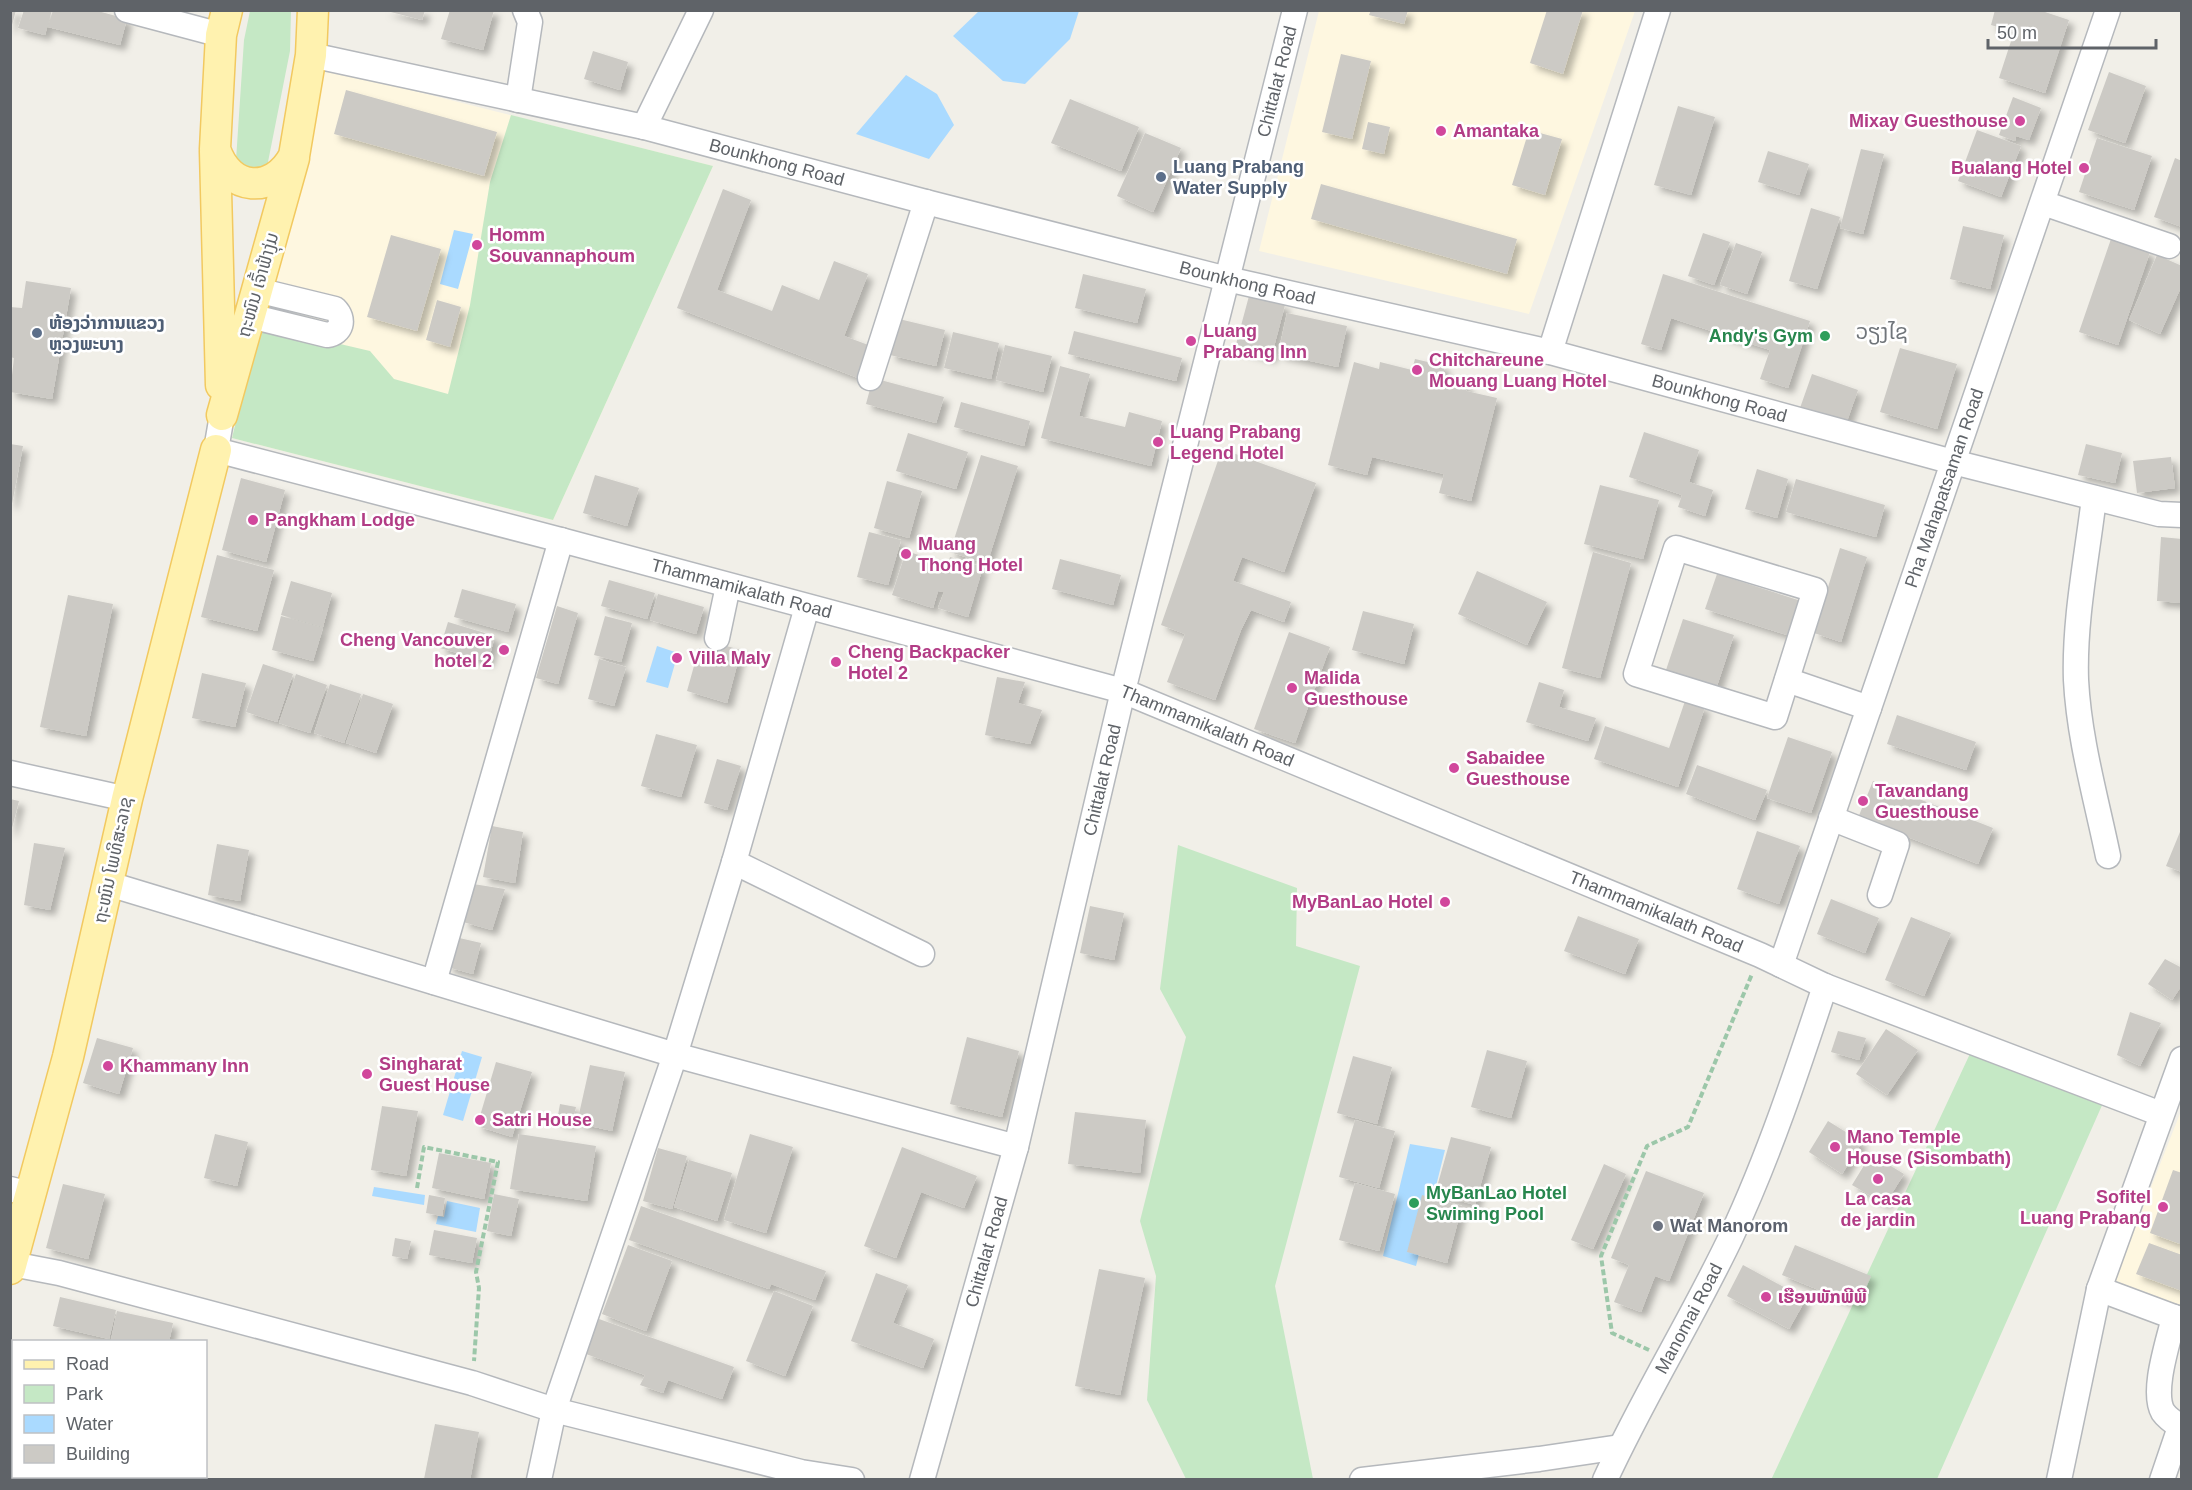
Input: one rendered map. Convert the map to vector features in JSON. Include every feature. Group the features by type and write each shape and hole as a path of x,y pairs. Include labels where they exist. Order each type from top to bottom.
{"main road":[{"name":"ຖະໜົນ ເຈົ້າຟ້າງຸ່ມ","path":"222,415 294,156 311,55 313,10"},
{"name":"ຖະໜົນ ເຈົ້າຟ້າງຸ່ມ","path":"222,415 215,149 224,23"},
{"path":"215,149 219,162 228,173 240,181 254,184 279,177 294,156"},
{"name":"ຖະໜົນ ໂພທິສະລາຊ","path":"11,1266 20,1191 68,1057 127,799 216,450"}],"street":[{"path":"127,10 224,23"},
{"path":"518,100 530,22 525,10"},
{"path":"644,127 701,10"},
{"name":"Chittalat Road","path":"922,1479 1016,1147 1123,691 1295,10"},
{"path":"1550,352 1658,10"},
{"name":"Pha Mahapatsaman Road","path":"1781,965 2108,10"},
{"name":"Bounkhong Road","path":"311,55 644,127 1227,279 1550,352 2094,498 2159,514 2181,515"},
{"path":"870,378 926,202"},
{"path":"2043,203 2169,246"},
{"name":"ຖະໜົນ ເຈົ້າຟ້າງຸ່ມ","path":"216,450 222,415"},
{"name":"Thammamikalath Road","path":"216,450 1123,691 1760,955 1825,986 2161,1114"},
{"path":"2094,498 2078,631 2076,678 2080,719 2108,856"},
{"path":"434,982 561,540"},
{"path":"1676,548 1815,590 1786,680 1775,717 1636,674 1676,548"},
{"path":"717,638 728,586"},
{"path":"539,1479 554,1410 675,1055 734,862 807,607"},
{"path":"1786,680 1869,708"},
{"path":"10,773 127,799"},
{"path":"1831,818 1897,844 1880,895"},
{"path":"734,862 922,954"},
{"path":"108,884 675,1055 1016,1147"},
{"name":"Manomai Road","path":"1605,1479 1731,1236 1779,1123 1825,986"},
{"path":"2059,1479 2099,1289 2181,1059"},
{"path":"11,1266 59,1273 472,1383 554,1410 800,1476 852,1479"},
{"path":"2099,1289 2178,1319 2160,1375 2159,1397 2163,1412 2181,1427 2162,1479"},
{"path":"1362,1479 1539,1459 1620,1447"}],"path":[{"path":"1669,1359 1612,1333 1601,1256 1647,1146 1688,1127 1760,955"},
{"path":"417,1188 424,1147 498,1162 476,1272 479,1288 472,1383"}],"shaded area":[{"name":"Amantaka","path":"1319,11 1635,11 1529,314 1259,251"},
{"name":"Homm Souvannaphoum","path":"319,67 713,166 553,520 232,438"},
{"name":"Sofitel Luang Prabang","path":"2181,1111 2181,1311 2113,1284"}],"green space":[{"path":"250,11 291,11 290,51 267,167 256,177 236,160 244,40"},
{"name":"Homm Souvannaphoum","path":"511,115 713,166 553,520 232,438 259,325 370,351 394,379 448,394 470,305 490,182"},
{"path":"1178,845 1297,888 1296,946 1360,966 1275,1286 1313,1479 1186,1479 1147,1400 1156,1276 1140,1221 1186,1037 1160,989"},
{"path":"1975,1043 2107,1094 1937,1479 1771,1480"}],"water":[{"path":"979,11 1079,11 1070,39 1025,84 1003,81 953,36"},
{"path":"906,75 937,94 954,125 929,159 856,134"},
{"path":"454,230 473,234 458,289 440,284"},
{"path":"657,646 678,653 668,688 646,682"},
{"path":"462,1051 482,1057 463,1121 443,1115"},
{"name":"MyBanLao Hotel Swiming Pool","path":"1410,1144 1445,1150 1416,1266 1383,1256"},
{"path":"374,1187 425,1195 424,1205 372,1196"},
{"path":"447,1201 480,1208 476,1232 436,1224 438,1216 444,1217"}],"building":[{"path":"10,10 16,10 11,29 10,29"},
{"path":"24,10 52,10 45,35 18,28"},
{"path":"53,10 94,10 127,19 120,45 48,27"},
{"path":"383,10 425,10 422,20"},
{"path":"450,10 494,10 483,50 441,39"},
{"path":"1371,10 1408,10 1404,24 1369,15"},
{"path":"1547,10 1583,10 1563,74 1530,63"},
{"path":"1995,10 2039,10 2069,20 2045,93 1999,78 2014,32 1991,25"},
{"path":"593,51 628,62 620,90 584,79"},
{"path":"1341,54 1371,61 1352,139 1322,132"},
{"path":"2109,72 2146,86 2125,143 2088,130"},
{"path":"346,90 497,132 484,176 334,134"},
{"name":"Mixay Guesthouse","path":"2013,97 2041,108 2029,140 2016,136 2015,141 1999,135"},
{"path":"1070,99 1139,127 1121,171 1051,143"},
{"path":"1678,106 1715,117 1691,195 1654,185"},
{"path":"1368,122 1390,127 1384,154 1362,149"},
{"path":"1529,130 1562,139 1545,195 1512,185"},
{"path":"1977,130 2021,146 2001,197 1958,181"},
{"path":"1145,133 1181,148 1153,212 1117,196"},
{"path":"2097,138 2152,156 2134,210 2079,192"},
{"path":"1861,149 1884,154 1863,234 1840,228"},
{"path":"1768,151 1809,164 1799,195 1758,182"},
{"path":"2175,158 2182,161 2182,227 2154,217"},
{"path":"1321,184 1517,239 1507,274 1311,219"},
{"path":"723,189 751,200 717,290 772,311 782,285 819,300 834,261 868,274 844,336 871,346 858,378 677,308"},
{"path":"1811,208 1840,217 1817,289 1789,281"},
{"path":"1963,226 2004,235 1990,289 1950,279"},
{"path":"1703,233 1730,242 1714,285 1688,276"},
{"path":"391,235 441,249 417,331 367,317"},
{"path":"2111,239 2150,252 2118,345 2079,332"},
{"path":"1736,243 1762,252 1747,294 1720,285"},
{"path":"2157,255 2182,266 2182,285 2160,334 2129,320"},
{"path":"1083,274 1146,289 1137,323 1075,308"},
{"path":"1663,274 1810,321 1788,388 1760,379 1770,350 1671,318 1661,350 1641,344"},
{"name":"ຫ້ອງວ່າການແຂວງ ຫຼວງພະບາງ","path":"26,281 71,288 52,399 10,392 14,358 10,357 10,307 22,308"},
{"path":"1249,296 1285,305 1271,358 1235,348"},
{"path":"437,300 461,307 450,347 426,340"},
{"path":"1287,313 1347,326 1338,367 1278,354"},
{"path":"899,319 945,330 936,366 890,355"},
{"path":"1074,331 1182,358 1176,381 1068,354"},
{"path":"953,332 999,343 991,379 944,368"},
{"path":"1005,345 1052,356 1043,392 996,380"},
{"path":"1900,348 1957,364 1937,429 1880,412"},
{"path":"1415,359 1445,366 1442,378 1468,385 1466,391 1497,398 1471,501 1439,493 1444,474 1372,457 1367,475 1328,465 1354,362 1379,369 1380,362 1412,370"},
{"path":"1060,366 1090,374 1079,416 1125,427 1129,412 1162,421 1151,466 1041,438"},
{"path":"1812,374 1858,390 1846,424 1800,408"},
{"path":"873,378 944,397 936,423 866,404"},
{"path":"961,402 1030,421 1024,446 954,427"},
{"path":"1644,432 1699,450 1689,482 1713,490 1705,516 1678,507 1682,495 1629,477"},
{"path":"908,433 968,452 956,489 896,471"},
{"path":"10,444 23,446 12,504 10,504"},
{"path":"2086,444 2122,453 2115,483 2078,475"},
{"path":"1222,449 1316,483 1284,572 1242,557 1233,581 1291,602 1284,622 1251,610 1241,630 1215,700 1167,682 1185,634 1161,625"},
{"path":"981,455 1018,466 987,564 950,552"},
{"path":"2171,457 2175,488 2137,493 2133,461"},
{"path":"1757,469 1788,479 1777,518 1745,509"},
{"path":"595,475 639,488 627,526 583,513"},
{"name":"Pangkham Lodge","path":"241,478 285,490 266,562 222,550"},
{"path":"1796,479 1885,505 1876,537 1786,512"},
{"path":"887,481 922,491 909,538 874,528"},
{"path":"1600,485 1659,500 1643,559 1584,544"},
{"path":"869,532 901,540 888,585 857,577"},
{"path":"2161,537 2182,539 2182,603 2157,601"},
{"path":"1840,548 1867,557 1841,642 1814,633"},
{"path":"906,551 948,564 950,557 983,567 968,617 938,608 944,592 938,591 933,608 892,595"},
{"path":"1593,552 1631,563 1600,678 1562,668"},
{"path":"217,555 274,570 257,631 201,617"},
{"path":"1060,559 1121,575 1113,605 1052,589"},
{"path":"1477,571 1547,602 1527,645 1458,614"},
{"path":"1717,574 1801,601 1790,636 1705,609"},
{"path":"609,580 655,593 647,619 601,606"},
{"path":"291,581 332,593 323,627 281,615"},
{"path":"462,589 516,604 508,632 454,617"},
{"path":"658,594 704,607 696,634 650,620"},
{"path":"68,595 113,604 86,736 40,727"},
{"path":"557,606 578,613 558,684 536,678"},
{"path":"1363,611 1414,624 1404,664 1352,650"},
{"path":"281,616 323,628 313,661 272,650"},
{"path":"605,616 632,623 621,662 594,655"},
{"path":"1683,619 1734,635 1716,689 1665,673"},
{"path":"448,622 495,636 488,662 440,648"},
{"name":"Malida Guesthouse","path":"1289,632 1330,647 1295,743 1254,729"},
{"path":"712,642 741,650 727,703 687,691 699,648 709,651"},
{"path":"599,659 626,667 614,706 588,699"},
{"path":"263,664 293,674 277,722 246,712"},
{"path":"202,673 246,683 235,727 192,718"},
{"path":"296,674 327,685 310,733 279,723"},
{"path":"997,677 1025,682 1018,703 1042,710 1030,744 985,735"},
{"path":"1539,682 1564,690 1559,707 1596,718 1588,741 1526,722"},
{"path":"330,684 361,694 344,743 314,733"},
{"path":"363,694 393,704 376,753 346,743"},
{"path":"1685,701 1705,707 1678,787 1594,759 1605,726 1669,748"},
{"path":"1897,715 1976,742 1966,770 1887,744"},
{"path":"656,734 697,745 681,797 641,786"},
{"path":"1788,737 1832,752 1811,813 1767,798"},
{"path":"717,759 741,766 727,810 704,803"},
{"path":"1697,765 1767,790 1755,820 1686,794"},
{"path":"1873,781 1993,828 1978,864 1858,818"},
{"path":"10,799 19,801 11,832 10,832"},
{"path":"492,826 523,832 515,883 483,877"},
{"path":"2182,827 2182,872 2166,866"},
{"path":"1757,831 1800,846 1779,904 1737,889"},
{"path":"34,843 65,848 50,910 24,905"},
{"path":"217,844 249,850 240,901 208,895"},
{"path":"473,884 505,889 492,930 463,922"},
{"path":"1831,899 1879,918 1865,953 1817,934"},
{"path":"1090,906 1124,913 1114,960 1080,953"},
{"path":"1578,916 1639,939 1625,974 1564,951"},
{"path":"1911,917 1951,933 1924,996 1885,980"},
{"path":"455,937 481,943 473,974 447,967"},
{"path":"2165,959 2182,968 2182,985 2172,1000 2148,984"},
{"path":"2130,1012 2161,1023 2140,1066 2117,1055"},
{"path":"1886,1029 1918,1050 1887,1095 1856,1074"},
{"path":"1838,1031 1866,1038 1859,1060 1831,1052"},
{"path":"967,1037 1019,1051 1002,1117 950,1104"},
{"name":"Khammany Inn","path":"97,1038 133,1048 119,1094 83,1083"},
{"path":"1487,1050 1527,1061 1511,1118 1471,1107"},
{"path":"1353,1056 1392,1067 1377,1124 1337,1113"},
{"path":"496,1062 532,1072 512,1137 477,1126"},
{"path":"590,1065 625,1072 612,1131 577,1123"},
{"path":"560,1104 576,1107 572,1124 557,1121"},
{"path":"382,1106 418,1111 406,1176 371,1170"},
{"path":"1075,1112 1146,1120 1140,1173 1068,1164"},
{"path":"1355,1120 1395,1131 1379,1188 1339,1177"},
{"name":"Mano Temple House (Sisombath)","path":"1828,1121 1862,1142 1842,1174 1809,1152"},
{"path":"215,1134 248,1142 237,1186 204,1178"},
{"path":"519,1134 596,1146 587,1201 510,1189"},
{"path":"750,1134 793,1147 766,1233 724,1220"},
{"path":"1451,1137 1491,1147 1475,1205 1435,1194"},
{"path":"902,1147 977,1176 964,1208 921,1192 896,1258 864,1246"},
{"path":"658,1148 687,1156 672,1209 643,1201"},
{"path":"439,1153 491,1163 484,1199 432,1188"},
{"name":"La casa de jardin","path":"1871,1154 1904,1174 1885,1204 1852,1185"},
{"path":"689,1160 732,1173 717,1221 674,1207"},
{"path":"1604,1164 1626,1174 1593,1249 1571,1240"},
{"path":"2173,1170 2182,1173 2180,1244 2150,1233"},
{"name":"Wat Manorom","path":"1646,1171 1704,1193 1669,1281 1655,1276 1641,1312 1614,1302 1629,1265 1611,1258"},
{"path":"1355,1183 1395,1194 1379,1251 1339,1240"},
{"path":"63,1184 105,1194 88,1259 46,1248"},
{"path":"494,1194 519,1199 511,1236 487,1231"},
{"path":"429,1195 445,1198 442,1216 426,1213"},
{"path":"1422,1195 1462,1206 1447,1263 1407,1252"},
{"path":"641,1206 826,1271 815,1300 771,1284 769,1289 629,1240"},
{"path":"434,1230 477,1238 472,1263 429,1255"},
{"path":"395,1238 411,1241 407,1259 392,1256"},
{"path":"2149,1243 2182,1255 2182,1291 2136,1274"},
{"path":"628,1245 672,1261 646,1331 602,1314"},
{"path":"1795,1245 1871,1276 1858,1306 1782,1275"},
{"name":"ເຮືອນພັກພີພີ","path":"1743,1265 1806,1299 1789,1329 1727,1296"},
{"path":"1099,1269 1145,1278 1120,1395 1075,1386"},
{"path":"876,1273 908,1285 893,1323 934,1339 923,1368 851,1341"},
{"path":"774,1291 813,1306 785,1376 746,1361"},
{"path":"60,1297 116,1310 109,1339 53,1326"},
{"path":"117,1311 173,1323 169,1340 111,1340"},
{"path":"599,1319 734,1367 722,1399 668,1380 663,1393 640,1385 645,1375 586,1354"},
{"path":"435,1424 479,1432 470,1480 424,1479"}],"place":[{"name":"Mixay Guesthouse","path":"2020,121"},
{"name":"Amantaka","path":"1441,131"},
{"name":"Bualang Hotel","path":"2084,168"},
{"name":"Luang Prabang Water Supply","path":"1161,177"},
{"name":"Homm Souvannaphoum","path":"477,245"},
{"name":"ຫ້ອງວ່າການແຂວງ ຫຼວງພະບາງ","path":"37,333"},
{"name":"Andy's Gym","path":"1825,336"},
{"name":"Luang Prabang Inn","path":"1191,341"},
{"name":"Chitchareune Mouang Luang Hotel","path":"1417,370"},
{"name":"Luang Prabang Legend Hotel","path":"1158,442"},
{"name":"Pangkham Lodge","path":"253,520"},
{"name":"Muang Thong Hotel","path":"906,554"},
{"name":"Cheng Vancouver hotel 2","path":"504,650"},
{"name":"Villa Maly","path":"677,658"},
{"name":"Cheng Backpacker Hotel 2","path":"836,662"},
{"name":"Malida Guesthouse","path":"1292,688"},
{"name":"Sabaidee Guesthouse","path":"1454,768"},
{"name":"Tavandang Guesthouse","path":"1863,801"},
{"name":"MyBanLao Hotel","path":"1445,902"},
{"name":"Khammany Inn","path":"108,1066"},
{"name":"Singharat Guest House","path":"367,1074"},
{"name":"Satri House","path":"480,1120"},
{"name":"Mano Temple House (Sisombath)","path":"1835,1147"},
{"name":"La casa de jardin","path":"1878,1179"},
{"name":"MyBanLao Hotel Swiming Pool","path":"1414,1203"},
{"name":"Sofitel Luang Prabang","path":"2163,1207"},
{"name":"Wat Manorom","path":"1658,1226"},
{"name":"ເຮືອນພັກພີພີ","path":"1766,1297"}],"district":[{"name":"ວຽງໄຊ","path":"1882,331"}]}
